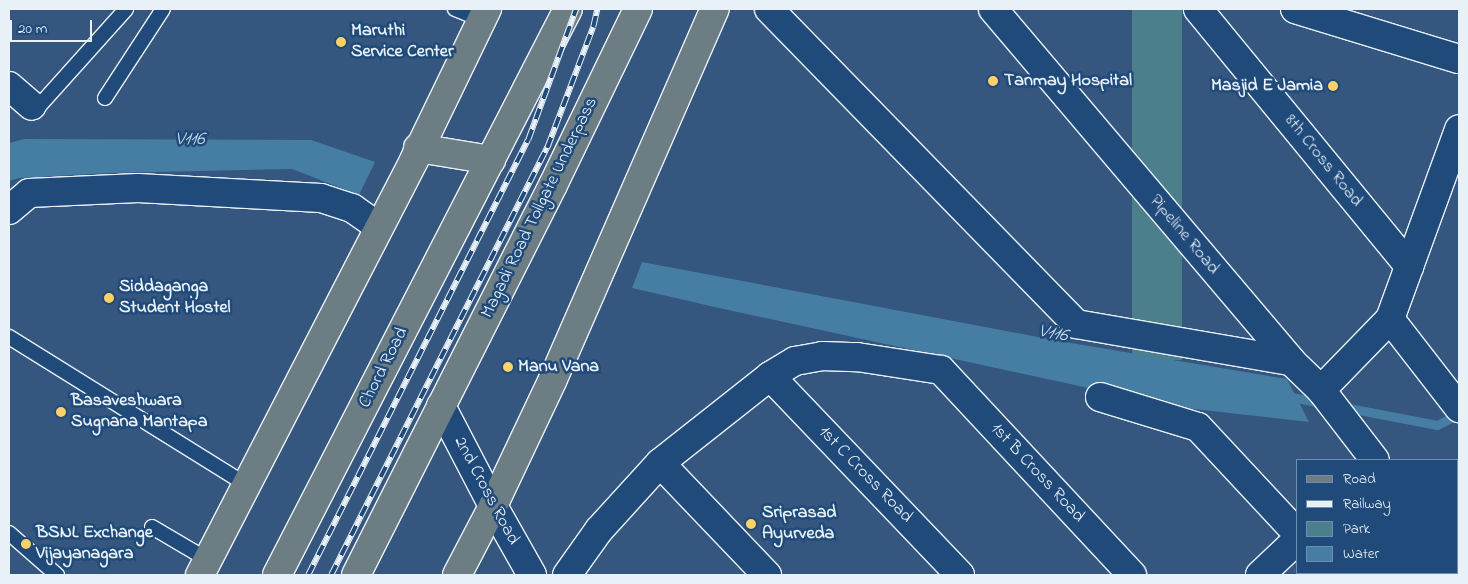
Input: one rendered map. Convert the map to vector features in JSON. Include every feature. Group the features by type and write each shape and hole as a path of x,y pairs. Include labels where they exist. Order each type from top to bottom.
{"main road":[{"path":"416,154 491,160 568,9"},
{"name":"Magadi Road Tollgate Underpass","path":"441,406 553,185 638,9"},
{"path":"457,575 493,506 598,278 715,9"},
{"path":"204,567 416,154 484,14"},
{"name":"Chord Road","path":"278,575 491,160"},
{"path":"356,575 441,406"}],"street":[{"path":"769,9 1076,324 1293,364"},
{"name":"Pipeline Road","path":"993,9 1293,364 1320,389 1375,459"},
{"name":"8th Cross Road","path":"1198,9 1409,266"},
{"path":"1295,9 1459,59"},
{"path":"9,86 32,106"},
{"path":"1320,389 1390,319 1459,129"},
{"path":"9,210 29,193 138,188 321,198 352,208 378,226"},
{"path":"1390,319 1459,408"},
{"name":"1st B Cross Road","path":"770,376 795,362 822,356 857,356 941,370 1132,575"},
{"path":"567,575 598,530 660,463 770,376"},
{"name":"1st C Cross Road","path":"770,376 960,575"},
{"path":"1100,398 1198,427 1296,532"},
{"name":"2nd Cross Road","path":"441,406 493,506 532,575"},
{"path":"660,463 767,575"},
{"path":"1260,575 1296,541"}],"lane":[{"path":"32,106 40,105 126,9"},
{"path":"105,98 163,9"},
{"path":"455,9 484,14"},
{"path":"9,337 247,485"},
{"path":"152,528 204,567"},
{"path":"9,533 57,575"}],"green space":[{"path":"1132,9 1182,9 1182,360 1132,360"}],"water":[{"path":"24,139 311,140 375,162 359,195 292,169 110,173 19,178 9,181 9,143"},
{"path":"642,262 1059,341 1287,379 1309,422 1176,407 632,288"}],"waterway":[{"name":"V116","path":"1286,396 1323,403"},
{"name":"V116","path":"1343,407 1437,425 1459,414"}],"railway":[{"path":"308,575 528,140 576,9"},
{"path":"331,575 547,148 593,27 597,9"}],"place":[{"name":"Maruthi Service Center","path":"341,42"},
{"name":"Tanmay Hospital","path":"993,81"},
{"name":"Masjid E Jamia","path":"1333,86"},
{"name":"Siddaganga Student Hostel","path":"109,298"},
{"name":"Manu Vana","path":"508,367"},
{"name":"Basaveshwara Sugnana Mantapa","path":"61,412"},
{"name":"Sriprasad Ayurveda","path":"751,524"},
{"name":"BSNL Exchange Vijayanagara","path":"26,544"}]}
